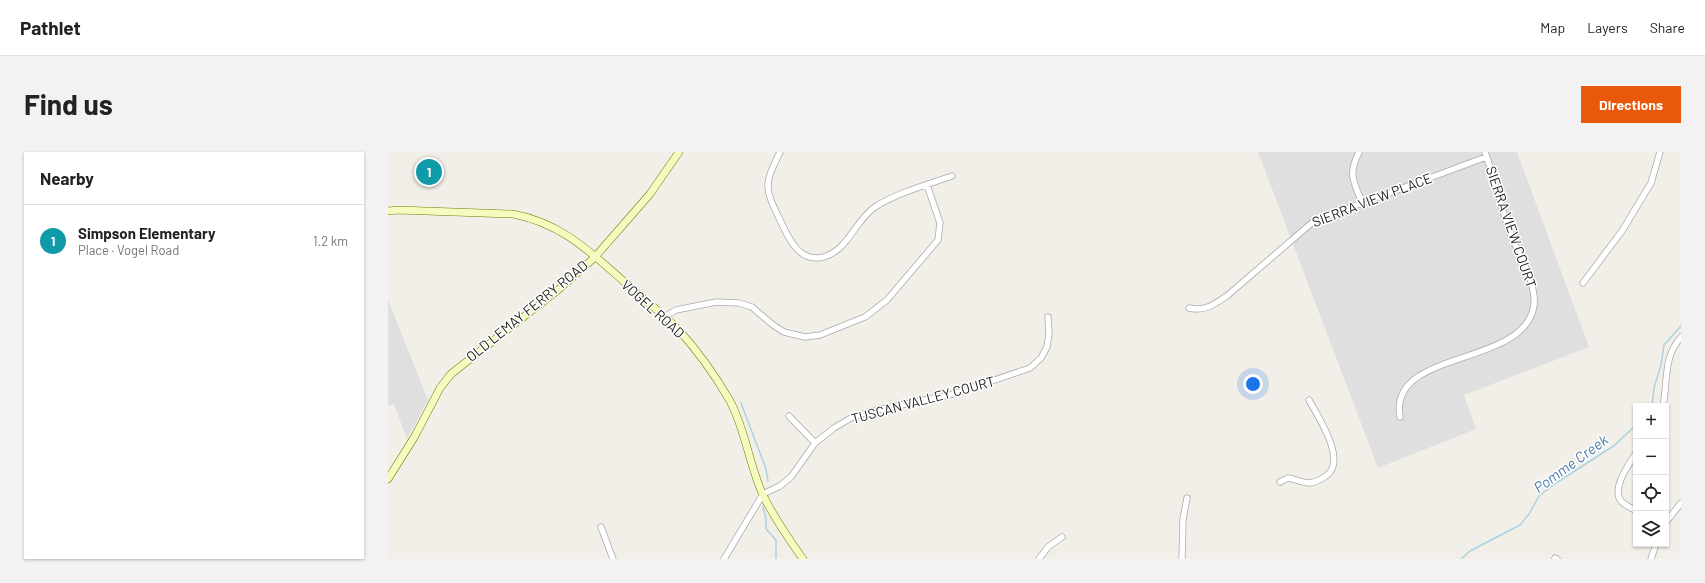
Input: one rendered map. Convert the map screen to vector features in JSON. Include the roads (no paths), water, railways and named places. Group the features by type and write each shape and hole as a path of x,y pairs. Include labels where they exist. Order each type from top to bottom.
{"main road":[{"name":"OLD LEMAY FERRY ROAD","path":"388,479 417,432 440,388 451,374 559,289 595,257 650,194 679,152"},
{"name":"VOGEL ROAD","path":"388,212 404,211 513,214 531,218 547,224 567,235 595,257 676,327 699,354 730,402 742,428 763,494 781,529 803,559"}],"street":[{"path":"780,152 768,179 767,191 791,242 799,251 813,258 825,257 836,252 846,242 866,215 876,206 952,176"},
{"path":"1359,152 1353,166 1352,175 1362,202"},
{"path":"1584,283 1622,231 1651,183 1660,152"},
{"name":"SIERRA VIEW PLACE","path":"1189,308 1198,311 1214,305 1228,295 1314,221 1485,154"},
{"name":"SIERRA VIEW COURT","path":"1400,417 1398,407 1400,399 1414,378 1506,340 1518,333 1527,322 1533,310 1534,298 1532,284 1508,228 1502,203 1485,154"},
{"path":"664,317 676,310 716,302 739,303 752,307 773,325 784,332 805,337 820,335 864,317 891,296 938,240 940,223 927,185"},
{"name":"TUSCAN VALLEY COURT","path":"763,494 780,486 791,477 815,443 846,421 868,412 953,394 1030,368 1041,358 1047,347 1049,334 1048,317"},
{"path":"1663,403 1668,358 1674,346 1681,337"},
{"path":"1280,482 1288,478 1309,483 1322,479 1330,474 1335,461 1333,447 1309,400"},
{"path":"789,416 815,443"},
{"path":"1633,458 1619,482 1619,498 1633,509"},
{"path":"724,559 763,494"},
{"path":"1182,559 1182,519 1187,498"},
{"path":"1669,518 1681,503"},
{"path":"601,527 613,559"},
{"path":"1039,559 1048,547 1062,537"},
{"path":"1651,559 1655,547"}],"waterway":[{"name":"Pomme Creek","path":"1652,403 1654,388 1661,365 1664,345 1681,326"},
{"path":"741,403 766,469 768,481"},
{"name":"Pomme Creek","path":"1461,559 1470,551 1520,525 1529,514 1539,496 1556,483 1615,445 1633,428"},
{"path":"763,507 766,519 766,529 776,540 776,559"}],"place":[{"name":"Simpson Elementary","path":"429,172"}]}
